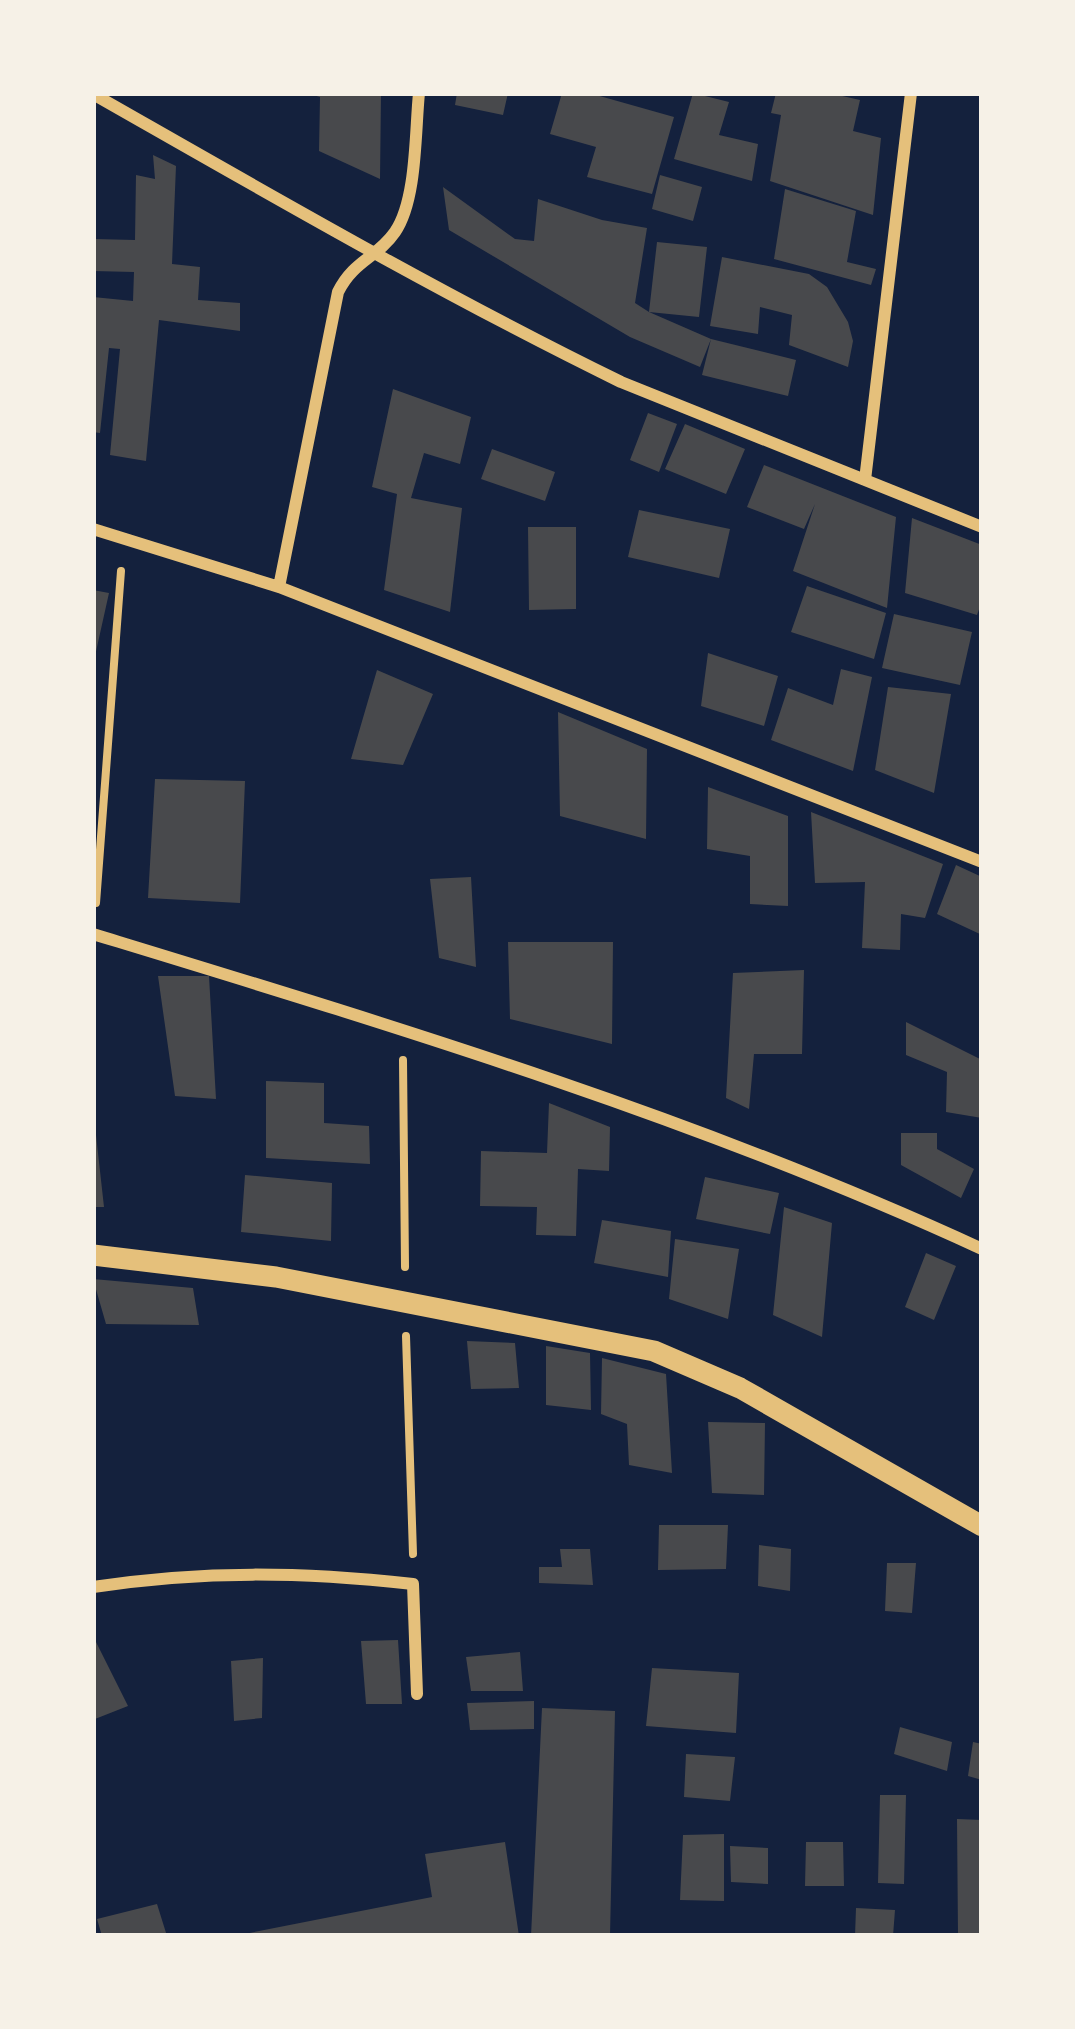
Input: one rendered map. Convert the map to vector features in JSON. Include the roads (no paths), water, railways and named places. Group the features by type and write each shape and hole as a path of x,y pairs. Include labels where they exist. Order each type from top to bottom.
{"street":[{"path":"279,587 338,292 349,271 392,236 407,213 418,93"},
{"path":"865,480 911,93"},
{"path":"93,94 374,253 621,382 982,527"},
{"path":"93,529 279,587 982,862"},
{"path":"93,934 403,1028 734,1143 851,1188 982,1249"},
{"path":"93,1256 276,1276 654,1351 740,1388 982,1526"},
{"path":"93,1587 175,1575 325,1575 413,1583 417,1694"}]}
